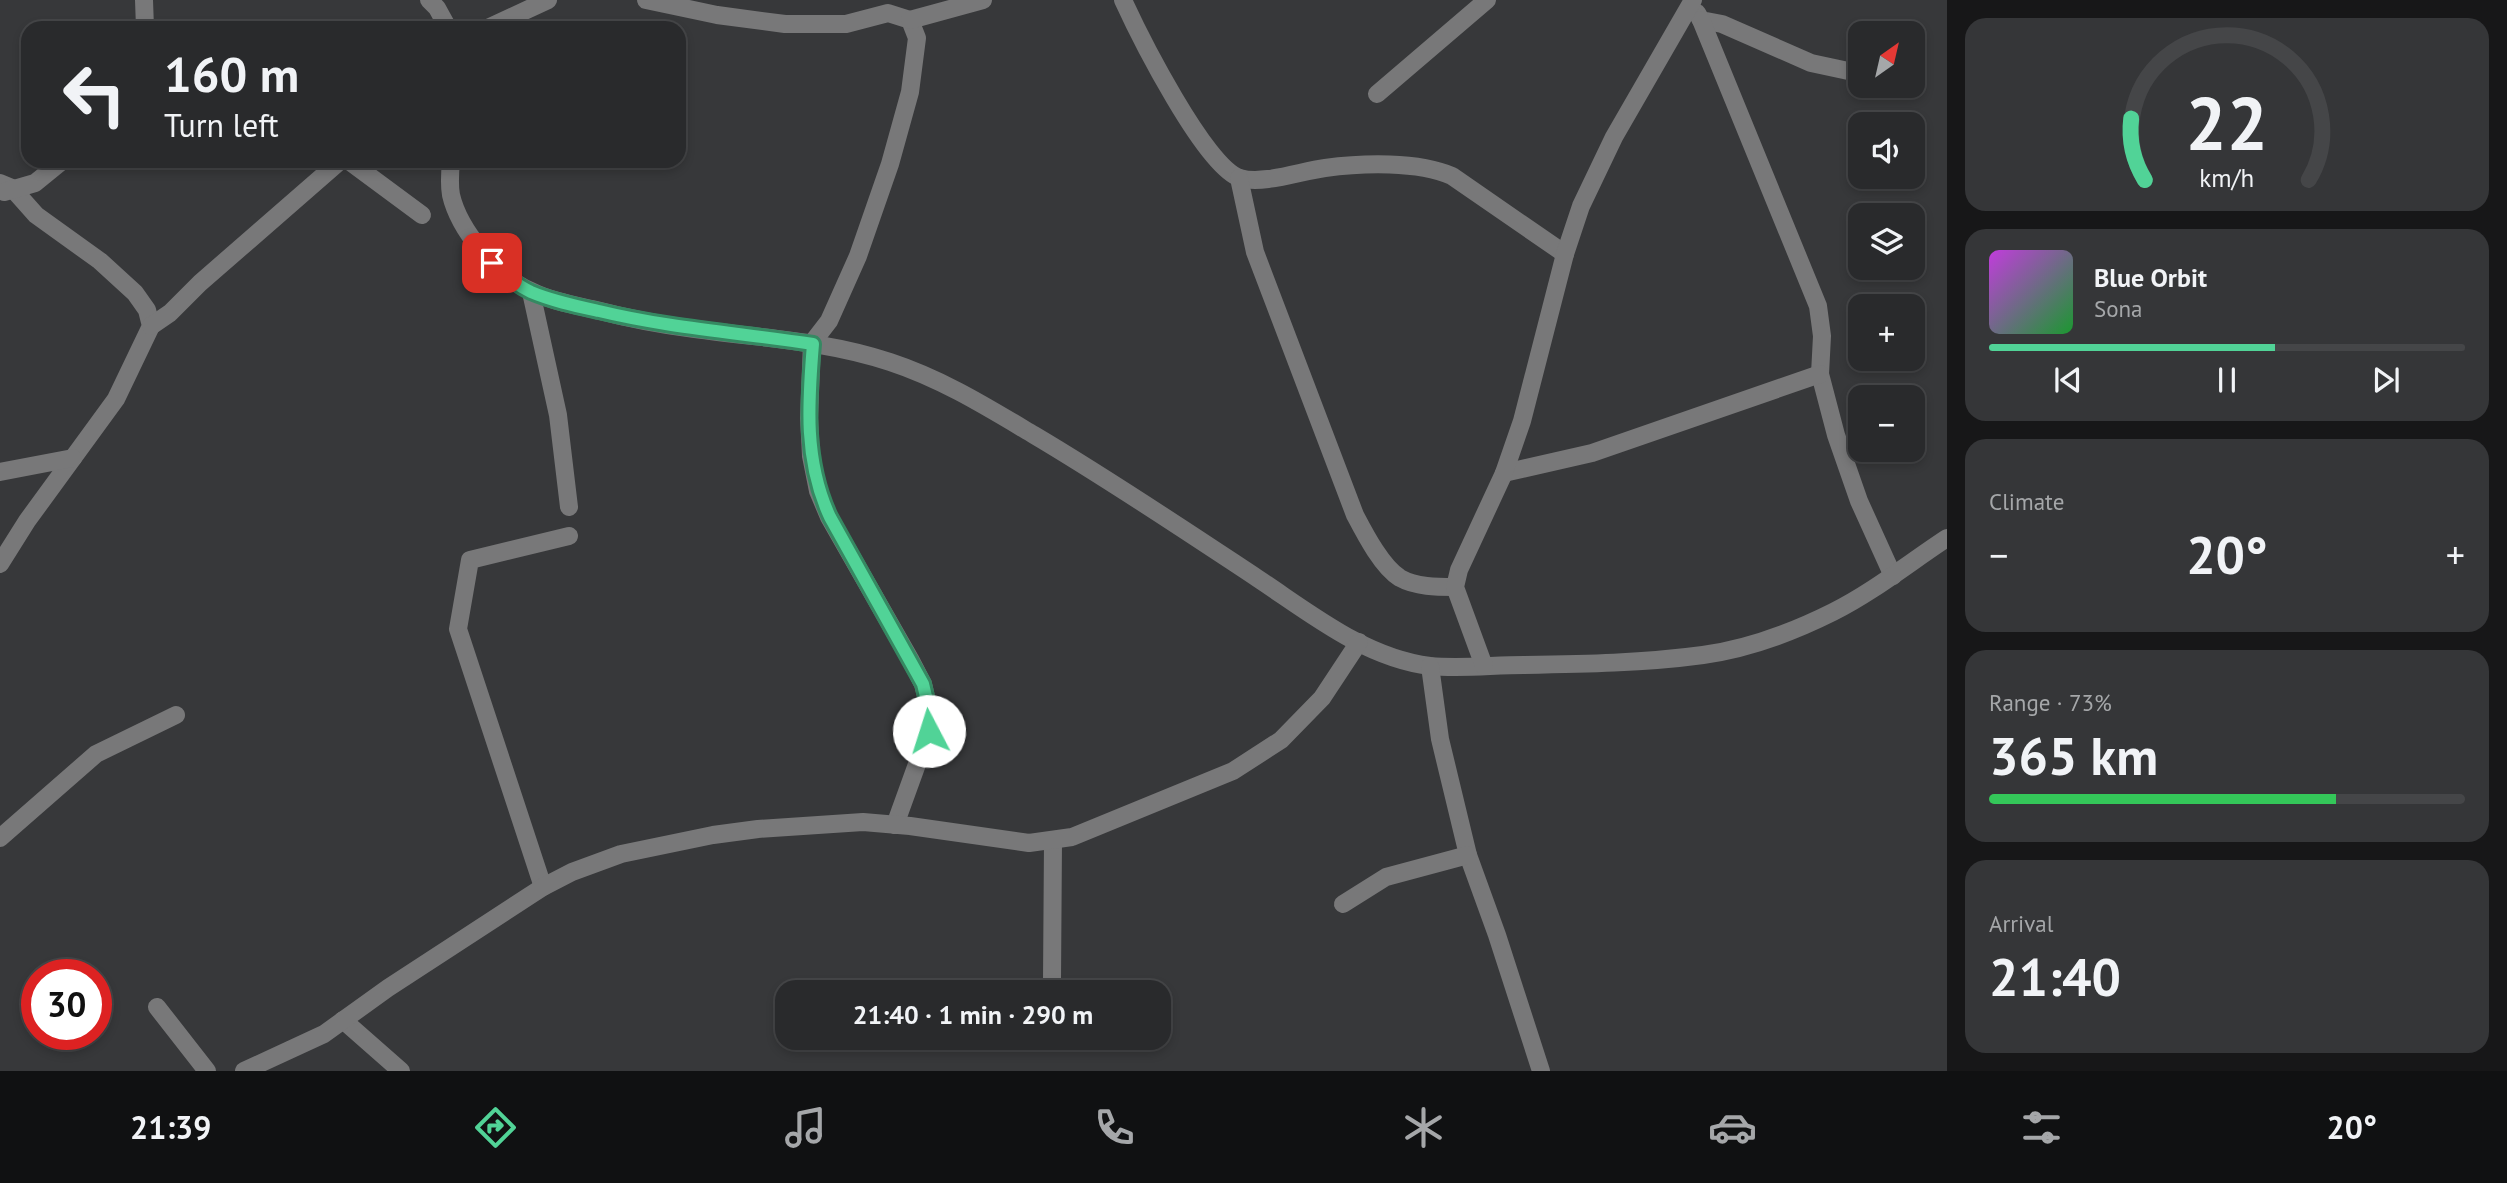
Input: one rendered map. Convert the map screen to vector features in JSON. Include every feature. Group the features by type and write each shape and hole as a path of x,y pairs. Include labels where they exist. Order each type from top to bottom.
{"street":[{"path":"143,0 144,21"},
{"path":"429,0 444,21"},
{"path":"503,21 548,0"},
{"path":"646,0 717,15 785,24 846,24 888,13 910,20 983,0"},
{"path":"1123,0 1158,68 1201,139 1220,165 1239,178 1271,178 1325,168 1363,165 1436,169 1452,176 1565,254"},
{"path":"1377,94 1487,0"},
{"path":"1484,666 1455,587 1459,570 1504,473 1581,206 1614,137 1691,3 1701,20 1818,306 1822,336 1820,374 1859,501 1893,576"},
{"path":"895,825 929,731 929,709 923,684 818,491 811,456 809,418 813,344 829,321 858,256 890,164 912,79 917,38 910,20"},
{"path":"1701,20 1722,24 1811,63 1848,71"},
{"path":"4,188 35,183 53,168"},
{"path":"0,564 27,521 116,399 151,326 170,313 200,283 332,168"},
{"path":"358,168 422,215"},
{"path":"451,168 451,195 459,215 492,263 509,279 531,292 626,318 813,344 885,360 930,376 1095,471 1309,614 1359,642 1396,658 1430,666 1484,666 1591,664 1706,655 1776,637 1833,612 1893,576 1947,538"},
{"path":"1239,178 1255,252 1355,515 1371,547 1400,578 1431,587 1455,587"},
{"path":"4,188 36,215 100,261 135,293 148,310 151,326"},
{"path":"531,292 558,415 569,506"},
{"path":"1504,473 1592,453 1820,374"},
{"path":"0,472 72,458"},
{"path":"543,887 457,629 470,560 569,536"},
{"path":"244,1071 324,1034 387,988 543,887 572,872 621,854 712,835 863,822 1029,843 1072,837 1233,771 1281,740 1322,698 1359,642"},
{"path":"1430,666 1440,739 1468,855 1541,1071"},
{"path":"0,838 96,754 176,715"},
{"path":"1052,980 1053,841"},
{"path":"1343,904 1386,877 1468,855"},
{"path":"157,1007 207,1071"},
{"path":"343,1020 401,1071"}],"route":[{"path":"492,263 509,279 531,292 566,303 626,318 690,329 758,335 813,344 809,418 811,456 818,491 845,546 923,684 929,709 929,731"}]}
